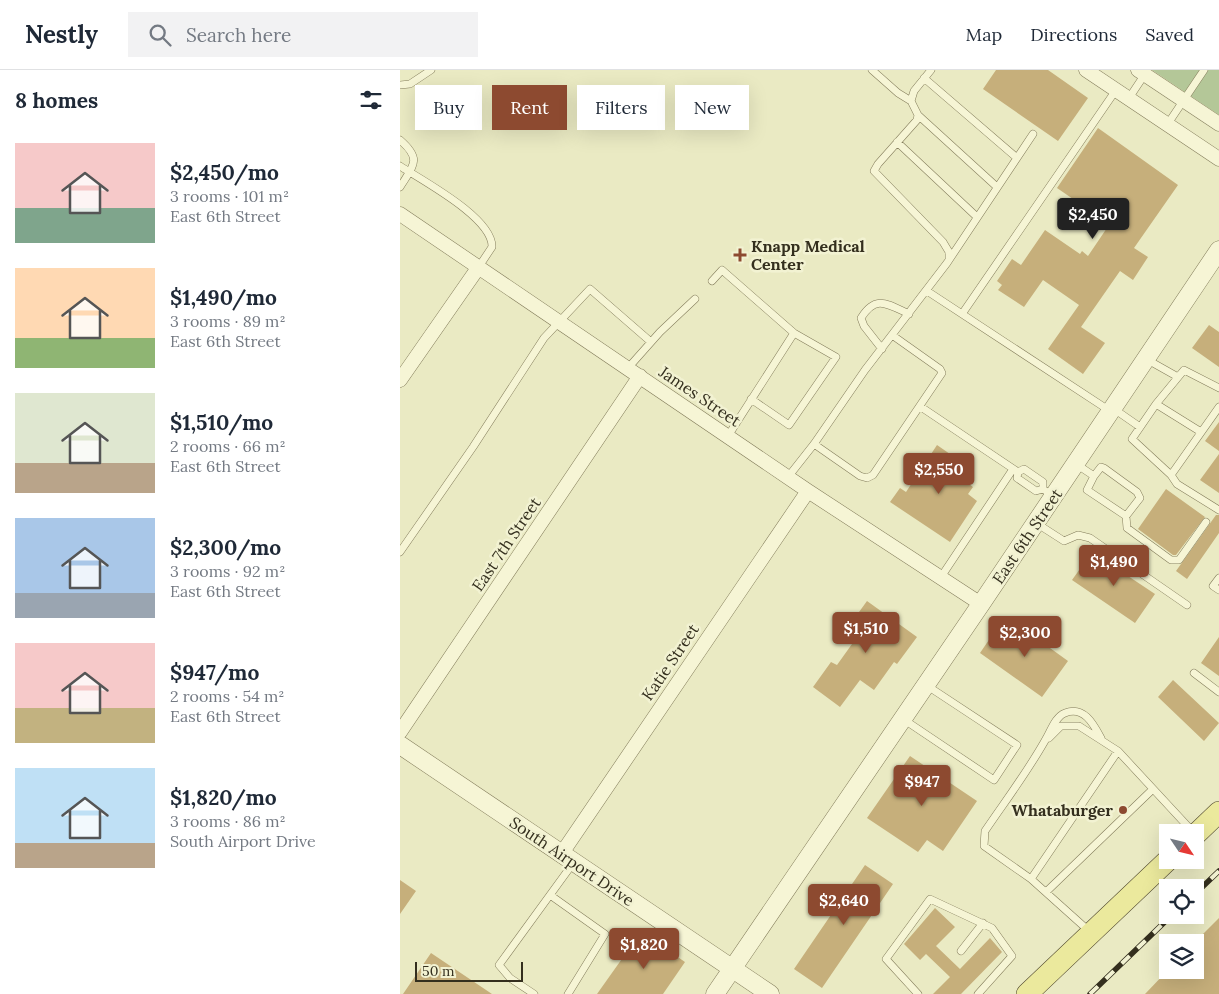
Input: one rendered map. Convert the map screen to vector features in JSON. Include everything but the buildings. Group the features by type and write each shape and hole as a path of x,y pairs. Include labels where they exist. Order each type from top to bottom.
{"main road":[{"path":"1204,825 1219,812"},
{"path":"1027,994 1159,869"}],"street":[{"path":"1086,70 1219,159"},
{"path":"1144,72 1219,124"},
{"name":"James Street","path":"400,214 808,491 982,604"},
{"name":"East 6th Street","path":"715,994 1036,523 1048,493 1076,464 1219,250"},
{"path":"400,380 478,268"},
{"name":"East 7th Street","path":"400,732 640,376"},
{"name":"Katie Street","path":"568,858 808,491"},
{"name":"South Airport Drive","path":"400,745 770,994"}],"lane":[{"path":"400,85 410,84 431,70"},
{"path":"872,70 898,93 911,101 918,115 997,187"},
{"path":"911,101 914,91 931,70"},
{"path":"1167,125 1204,70"},
{"path":"1129,98 1144,72"},
{"path":"924,78 1017,158"},
{"path":"962,314 1116,90"},
{"path":"918,115 917,120 874,168 876,175 943,242 949,252 949,258"},
{"path":"788,477 892,335 927,291 1033,134"},
{"path":"400,140 414,153 415,159 410,172 400,187"},
{"path":"897,142 977,217"},
{"path":"400,166 459,205 483,224 490,234 492,247 478,268"},
{"path":"712,281 722,270 794,333 836,357 789,425 751,399"},
{"path":"400,552 473,447 544,338 590,289 651,342"},
{"path":"927,291 1140,427"},
{"path":"628,368 695,298"},
{"path":"882,349 864,326 861,318 866,310 870,305 876,303 909,314"},
{"path":"728,436 794,333"},
{"path":"814,444 867,478 873,474 942,373 892,335"},
{"path":"1146,359 1178,377"},
{"path":"1219,388 1184,370 1156,404 1132,439 1177,484 1219,510"},
{"path":"1156,404 1201,432"},
{"path":"920,407 1016,471 1017,478 1036,491 1048,493"},
{"path":"1171,476 1219,408"},
{"path":"1076,464 1094,476"},
{"path":"1126,516 1087,490 1094,476 1101,468 1104,468 1137,492 1140,498 1126,516 1127,528 1175,562 1180,560 1206,522"},
{"path":"941,577 1016,471 1024,469 1043,482 1048,493"},
{"path":"1036,523 1064,541 1078,535 1090,538 1187,605"},
{"path":"1219,578 1213,586 1219,590"},
{"path":"1194,673 1219,692"},
{"path":"902,719 994,780 1018,745 926,685"},
{"path":"1091,933 1031,879 984,846 985,831 1043,744 1057,719 1064,713 1077,711 1092,720 1101,738"},
{"path":"1043,744 1061,726 1078,726 1101,738 1118,752 1185,824"},
{"path":"1031,879 1118,752"},
{"path":"1046,892 1152,789"},
{"path":"534,994 510,978 498,965 550,895 568,858"},
{"path":"550,895 605,934 568,994"},
{"path":"918,994 886,959 930,899 992,928 1012,956 978,994"},
{"path":"961,951 982,923"}],"green space":[{"path":"1152,70 1219,70 1219,115"}],"railway":[{"path":"1204,885 1219,871"},
{"path":"1090,994 1163,924"}],"place":[{"name":"Knapp Medical Center","path":"740,255"},
{"name":"Whataburger","path":"1123,810"}]}
